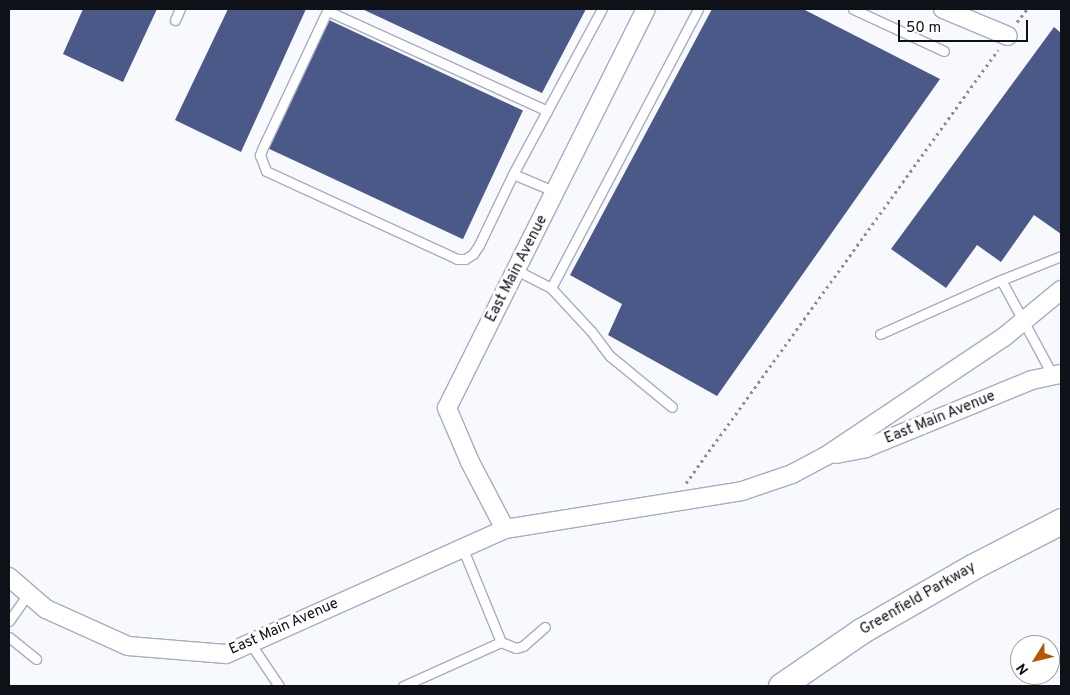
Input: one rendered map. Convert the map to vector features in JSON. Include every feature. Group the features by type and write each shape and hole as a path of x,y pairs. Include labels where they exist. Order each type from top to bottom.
{"main road":[{"name":"Greenfield Parkway","path":"781,686 862,631 974,566 1061,521"}],"street":[{"name":"East Main Avenue","path":"504,529 470,462 447,408 646,9"},
{"path":"943,9 1008,36"},
{"name":"East Main Avenue","path":"9,577 46,609 128,646 226,654 504,529 742,491 792,474 826,456 1004,337 1061,290"},
{"name":"East Main Avenue","path":"826,456 866,448 1032,380 1057,375"}],"lane":[{"path":"175,20 180,9"},
{"path":"547,111 328,10 260,155 266,170 273,176 457,259 465,259 473,254 479,245 513,174 547,111 602,9"},
{"path":"551,288 698,9"},
{"path":"853,9 944,51"},
{"path":"513,174 556,192"},
{"path":"880,334 1001,280 1061,256"},
{"path":"516,270 551,288 592,331 610,356 672,407"},
{"path":"1001,280 1024,322"},
{"name":"East Main Avenue","path":"1024,322 1057,375"},
{"path":"462,548 501,642 516,648 523,646 545,627"},
{"path":"9,621 28,594"},
{"path":"9,638 36,660"},
{"path":"403,686 501,642"},
{"path":"250,643 279,686"}],"path":[{"path":"672,503 1027,9"}],"building":[{"path":"83,9 157,9 123,82 63,54"},
{"path":"228,9 306,9 241,152 175,120"},
{"path":"362,9 586,9 542,93"},
{"path":"712,9 803,9 940,79 717,396 608,335 622,304 570,275"},
{"path":"329,20 523,110 463,239 269,149"},
{"path":"1054,27 1061,33 1061,234 1034,215 1001,262 977,245 946,288 891,249"}]}
